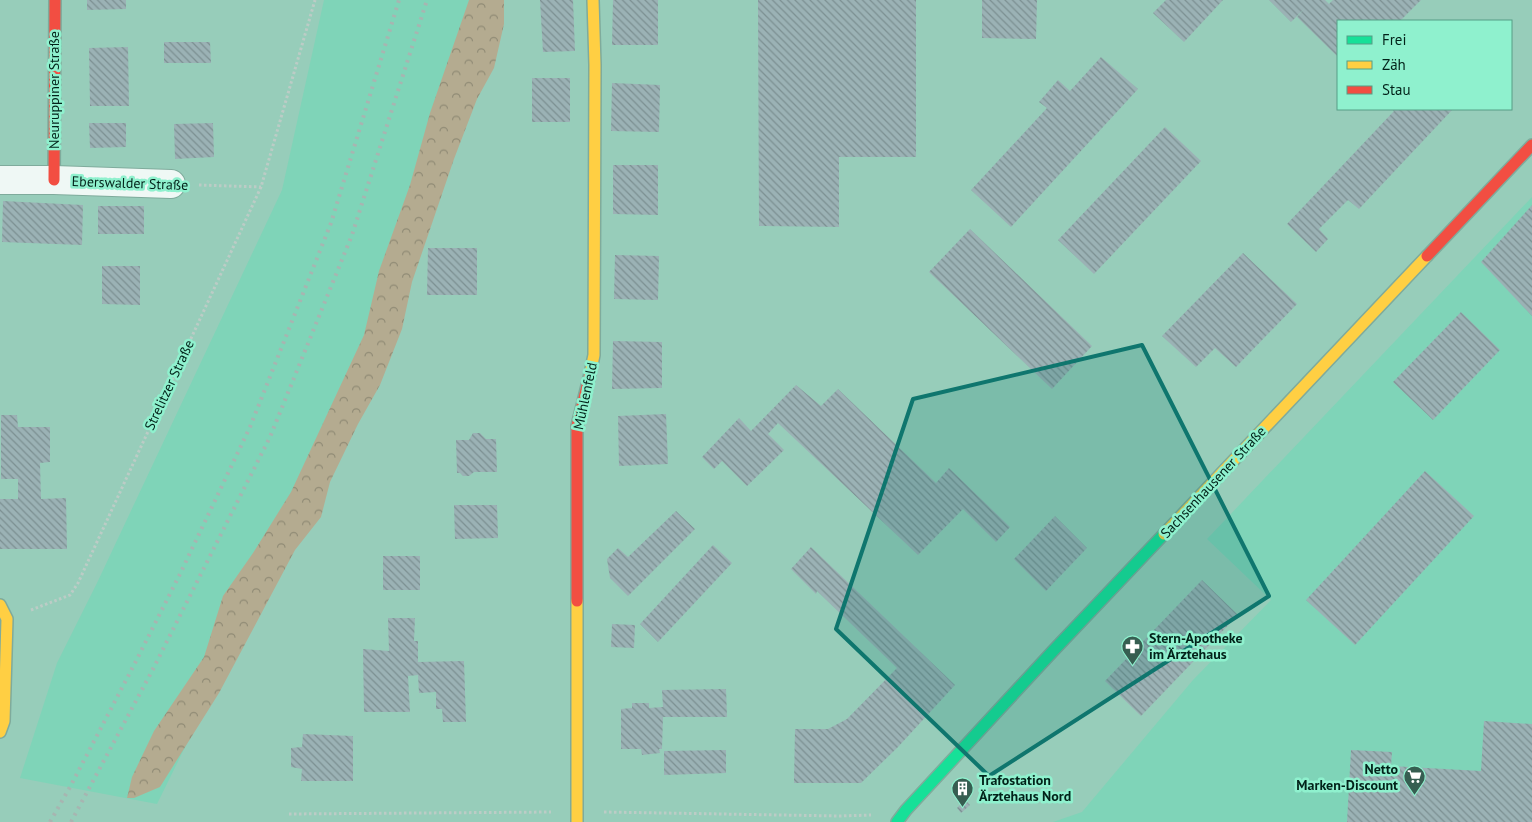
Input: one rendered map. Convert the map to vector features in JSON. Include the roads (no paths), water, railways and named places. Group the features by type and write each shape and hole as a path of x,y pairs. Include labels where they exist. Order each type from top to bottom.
{"street":[{"name":"Neuruppiner Straße","path":"54,180 55,0"},
{"name":"Mühlenfeld","path":"577,822 577,426 594,355 595,65 593,0"},
{"name":"Sachsenhausener Straße","path":"897,822 1053,651 1532,145"},
{"name":"Eberswalder Straße","path":"0,180 171,184"},
{"path":"0,605 7,619 4,721 0,732"}],"railway":[{"path":"50,822 135,663 250,427 331,223 399,0"},
{"path":"71,822 152,671 270,437 352,235 427,0"}],"place":[{"name":"Stern-Apotheke im Ärztehaus","path":"1133,665"},
{"name":"Netto Marken-Discount","path":"1414,796"},
{"name":"Trafostation Ärztehaus Nord","path":"963,807"}]}
